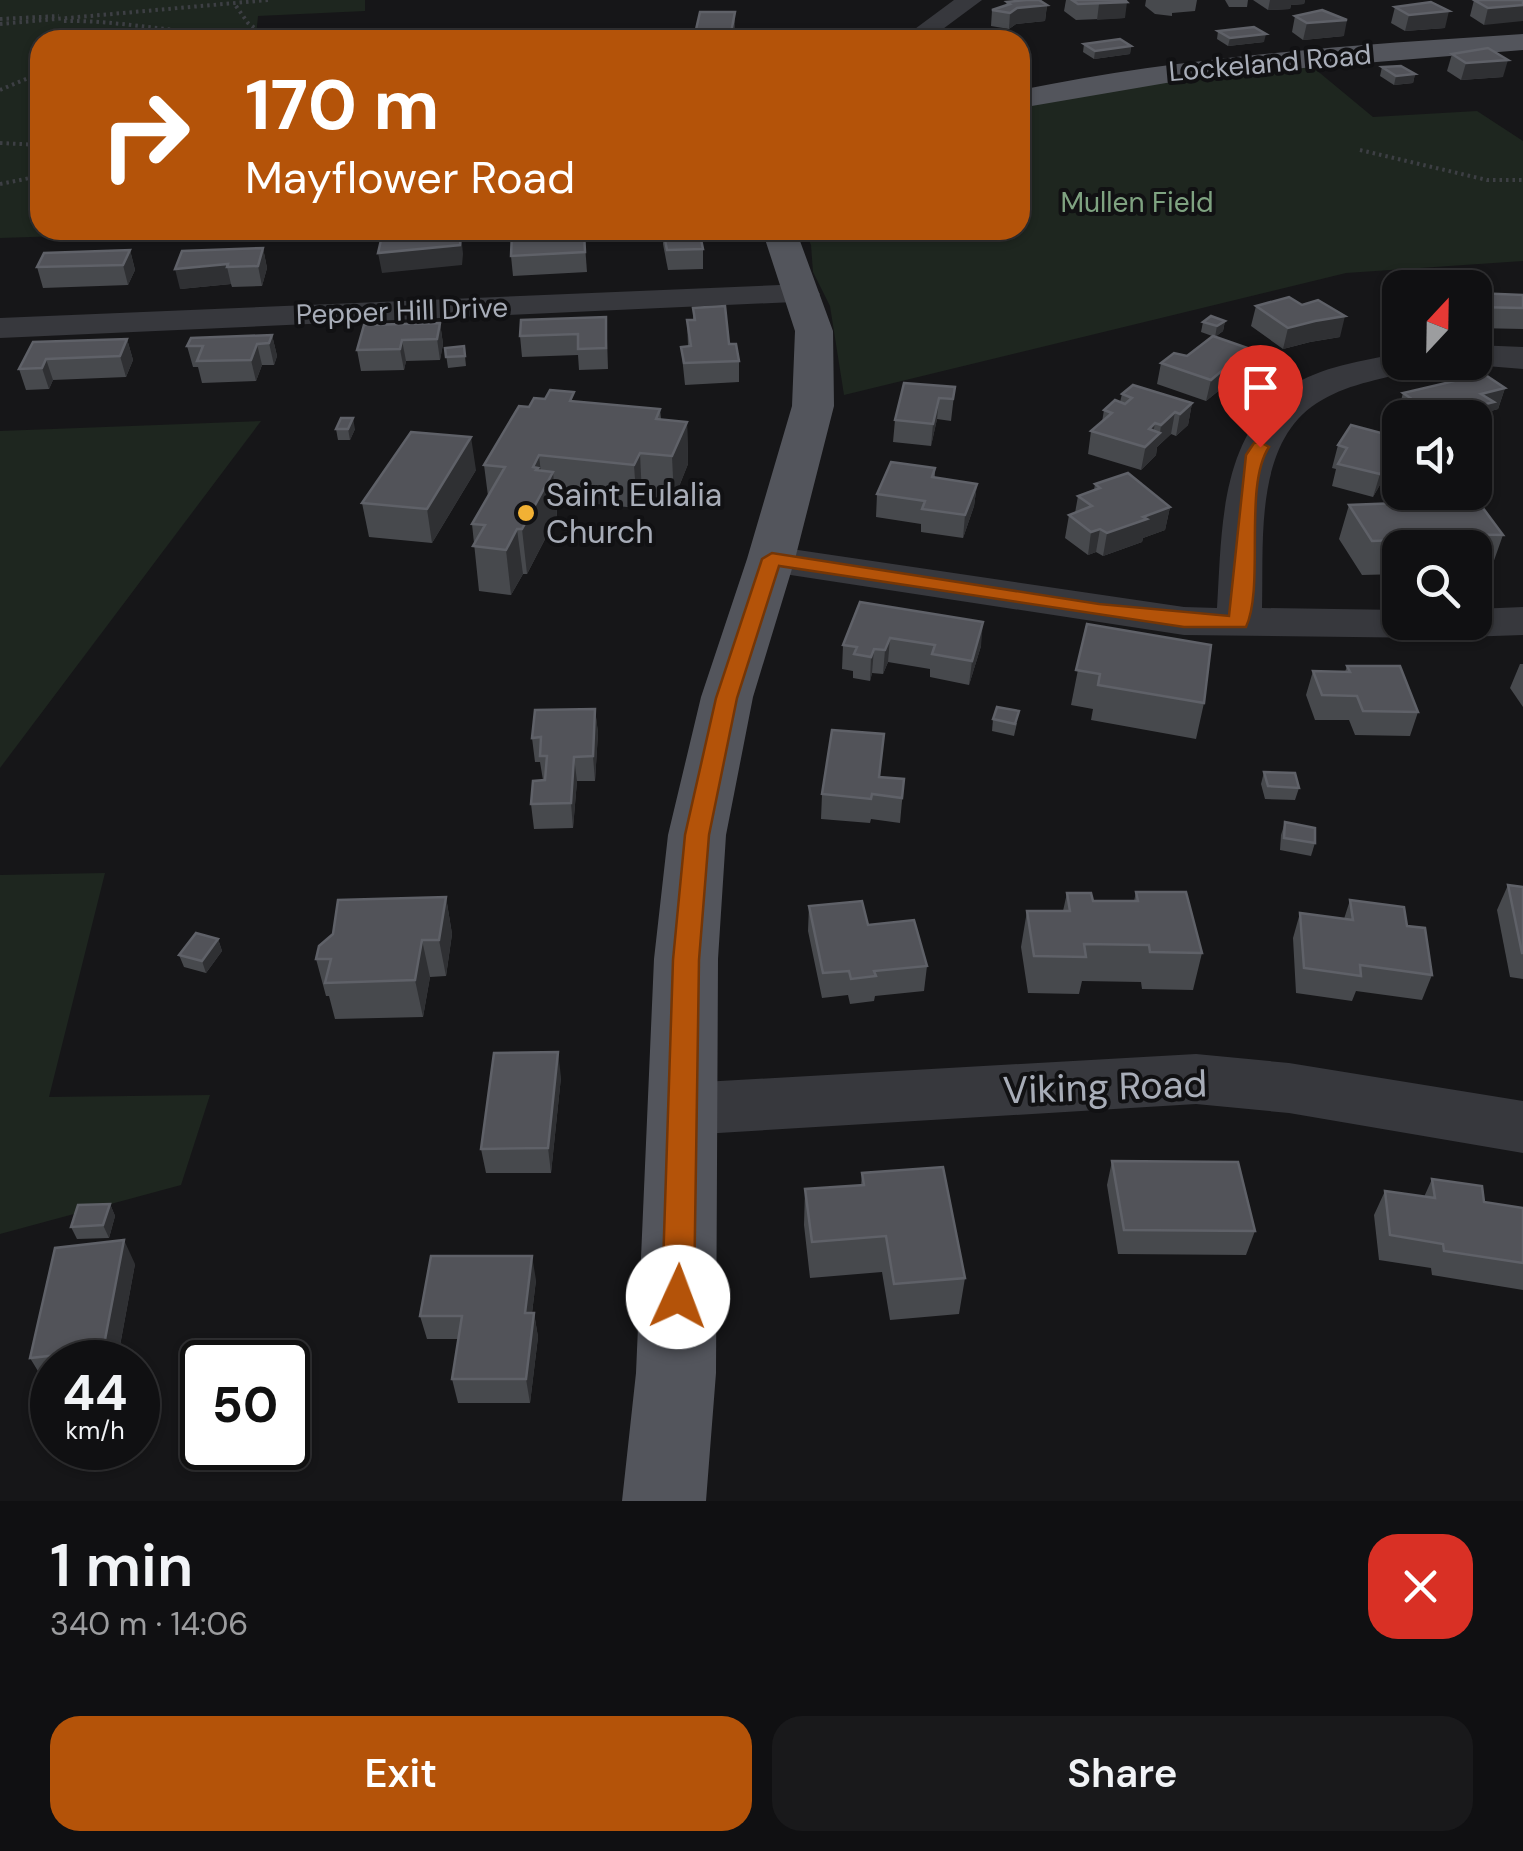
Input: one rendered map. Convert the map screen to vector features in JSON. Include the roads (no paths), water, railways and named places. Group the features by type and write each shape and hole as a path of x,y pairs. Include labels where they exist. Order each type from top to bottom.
{"main road":[{"name":"Lockeland Road","path":"1030,96 1093,82 1263,60 1523,42"},
{"path":"664,1501 676,1372 686,960 697,835 726,698 772,559 813,406 814,331 784,240"}],"street":[{"path":"925,30 961,1 999,0"},
{"name":"Pepper Hill Drive","path":"0,328 803,294"},
{"path":"1492,357 1523,358"},
{"path":"1239,622 1255,455 1272,422 1305,394 1382,368"},
{"path":"772,559 1184,621 1435,624 1523,620"},
{"name":"Viking Road","path":"685,1109 1196,1079 1289,1088 1523,1126"}],"place":[{"name":"Saint Eulalia Church","path":"526,513"}],"park label":[{"name":"Mullen Field","path":"1137,202"}]}
